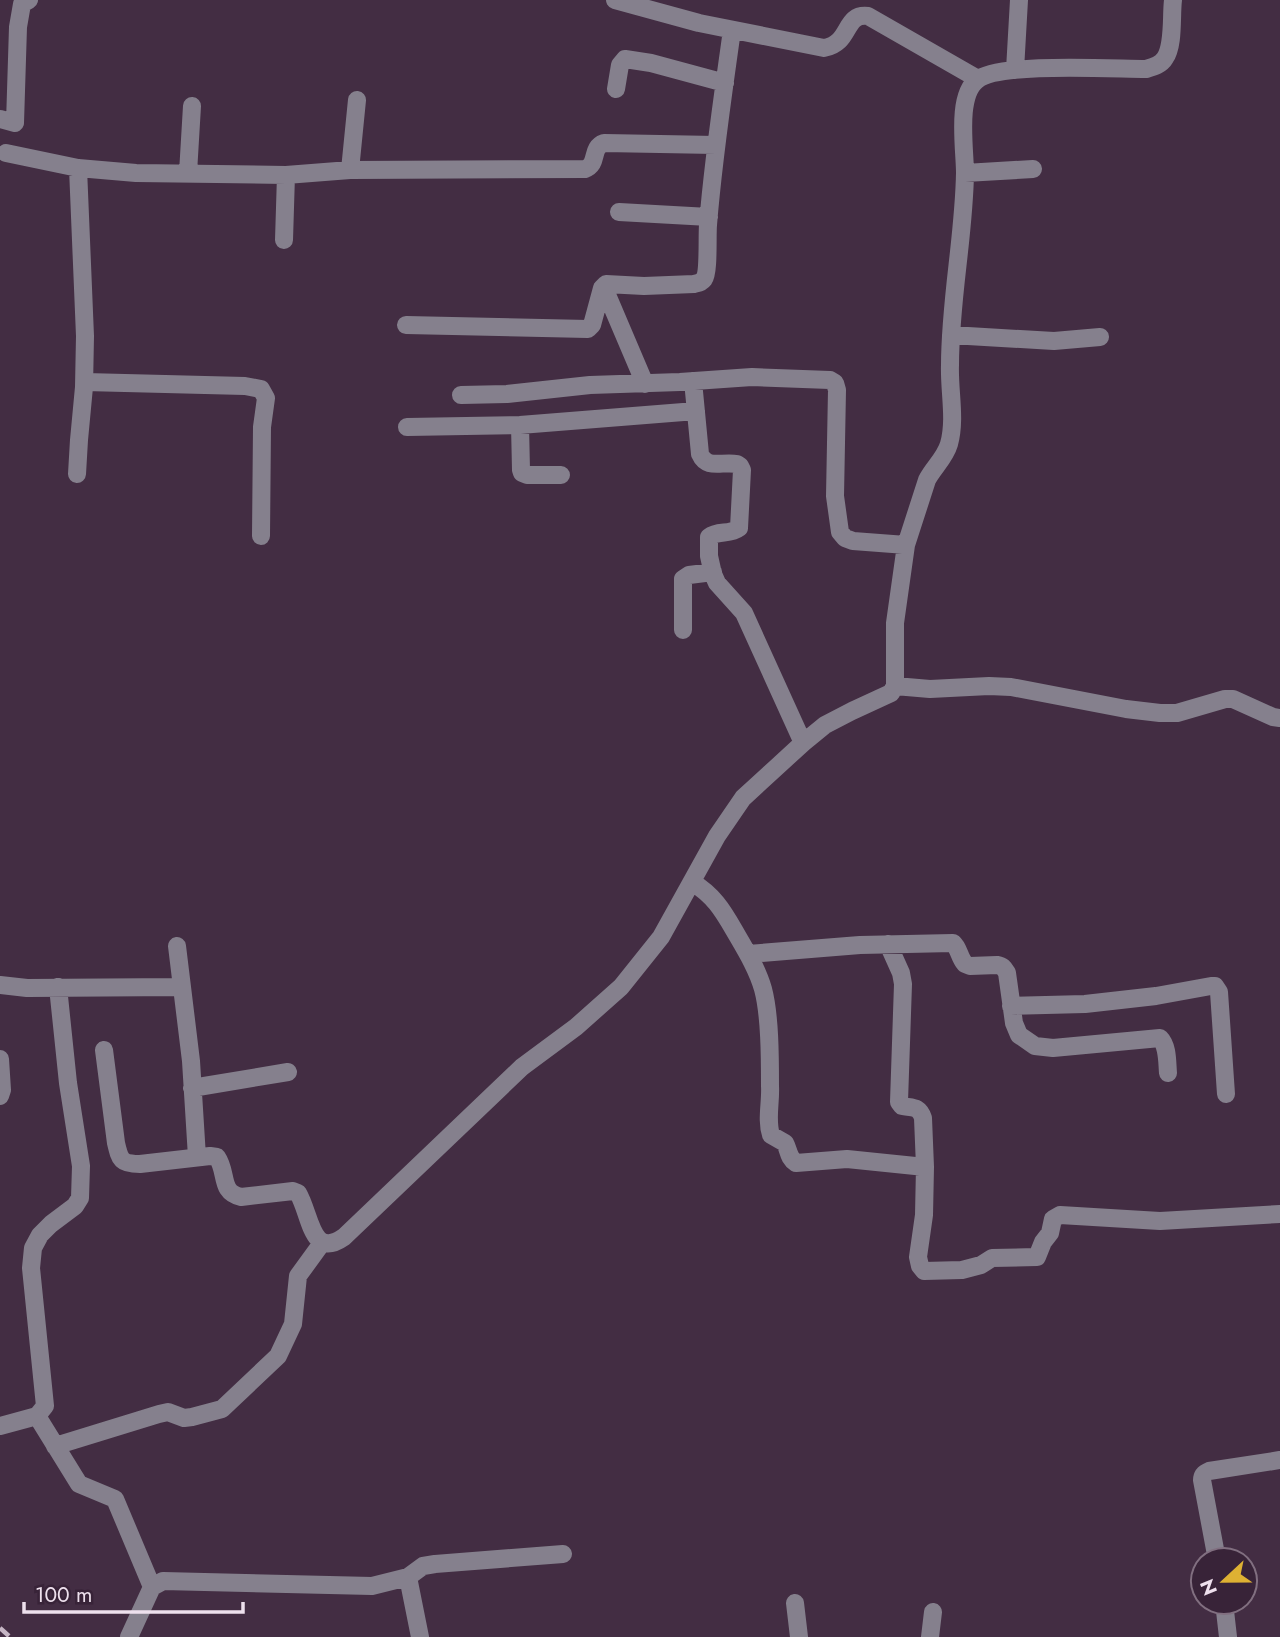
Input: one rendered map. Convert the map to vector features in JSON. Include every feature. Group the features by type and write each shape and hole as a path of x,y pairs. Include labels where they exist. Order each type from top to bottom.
{"street":[{"path":"615,0 732,30 824,48 833,47 840,42 850,23 856,18 861,15 868,16 978,79"},
{"path":"1015,70 1019,0"},
{"path":"104,1050 116,1143 124,1162 140,1164 217,1157 222,1164 227,1190 233,1195 241,1197 293,1191 298,1193 315,1235 328,1245 344,1237 523,1067 576,1027 621,987 661,937 717,836 743,798 825,725 891,693 895,686 895,623 906,545 927,480 948,446 952,425 950,365 953,296 965,173 964,106 970,88 978,79 1015,70 1146,69 1157,65 1166,57 1170,43 1172,0"},
{"path":"20,2 8,121 13,141 3,155 78,168 136,173 286,174 350,170 585,169 591,167 595,161 596,149 604,143 716,145"},
{"path":"406,325 588,329 592,325 603,285 644,286 700,282 705,278 716,145 732,30"},
{"path":"616,89 620,65 625,59 651,63 725,83"},
{"path":"350,170 357,100"},
{"path":"188,173 192,106"},
{"path":"77,474 85,382 78,168"},
{"path":"965,173 1033,169"},
{"path":"284,240 286,174"},
{"path":"619,212 709,216"},
{"path":"602,288 645,384"},
{"path":"951,335 1054,341 1100,337"},
{"path":"461,395 752,377 824,379 835,383 837,390 835,496 840,532 853,541 906,545"},
{"path":"693,381 702,459 709,464 737,464 742,470 739,528 709,537 709,556 713,572 717,583 744,613 803,743"},
{"path":"85,382 245,386 261,389 266,398 262,427 261,537"},
{"path":"407,427 520,425 696,411"},
{"path":"520,425 522,473 561,475"},
{"path":"683,630 683,579 689,575 713,572"},
{"path":"895,686 930,689 1012,687 1160,713 1177,713 1224,699 1233,699 1280,718"},
{"path":"692,882 708,892 715,901 748,954 763,990 767,1010 771,1135 785,1143 796,1163 847,1159 925,1167"},
{"path":"748,954 860,945 953,943 965,964 1001,966 1007,973 1014,1023 1019,1035 1035,1046 1053,1048 1160,1038 1166,1048 1168,1073"},
{"path":"888,944 903,984 899,1102 902,1106 917,1108 923,1118 925,1167 918,1257 924,1271 962,1270 976,1267 992,1258 1037,1256 1050,1233 1053,1219 1060,1215 1160,1221 1280,1214"},
{"path":"177,946 191,1061 197,1157"},
{"path":"0,985 27,988 182,987"},
{"path":"1011,1006 1085,1004 1215,986 1219,992 1226,1094"},
{"path":"0,1426 37,1416 45,1406 31,1268 33,1248 40,1235 75,1206 80,1198 80,1167 58,987"},
{"path":"0,1059 0,1096"},
{"path":"192,1088 288,1072"},
{"path":"55,1446 168,1412 184,1418 222,1409 278,1356 293,1324 298,1276 322,1243"},
{"path":"37,1416 79,1483 115,1499 152,1587"},
{"path":"1214,1546 1202,1476 1209,1471 1280,1460"},
{"path":"129,1637 152,1587 163,1581 372,1586 408,1577 423,1566 563,1554"},
{"path":"408,1577 420,1637"},
{"path":"795,1603 799,1637"},
{"path":"930,1637 933,1612"},
{"path":"1226,1616 1228,1637"}],"railway":[{"path":"0,1628 10,1637"}]}
